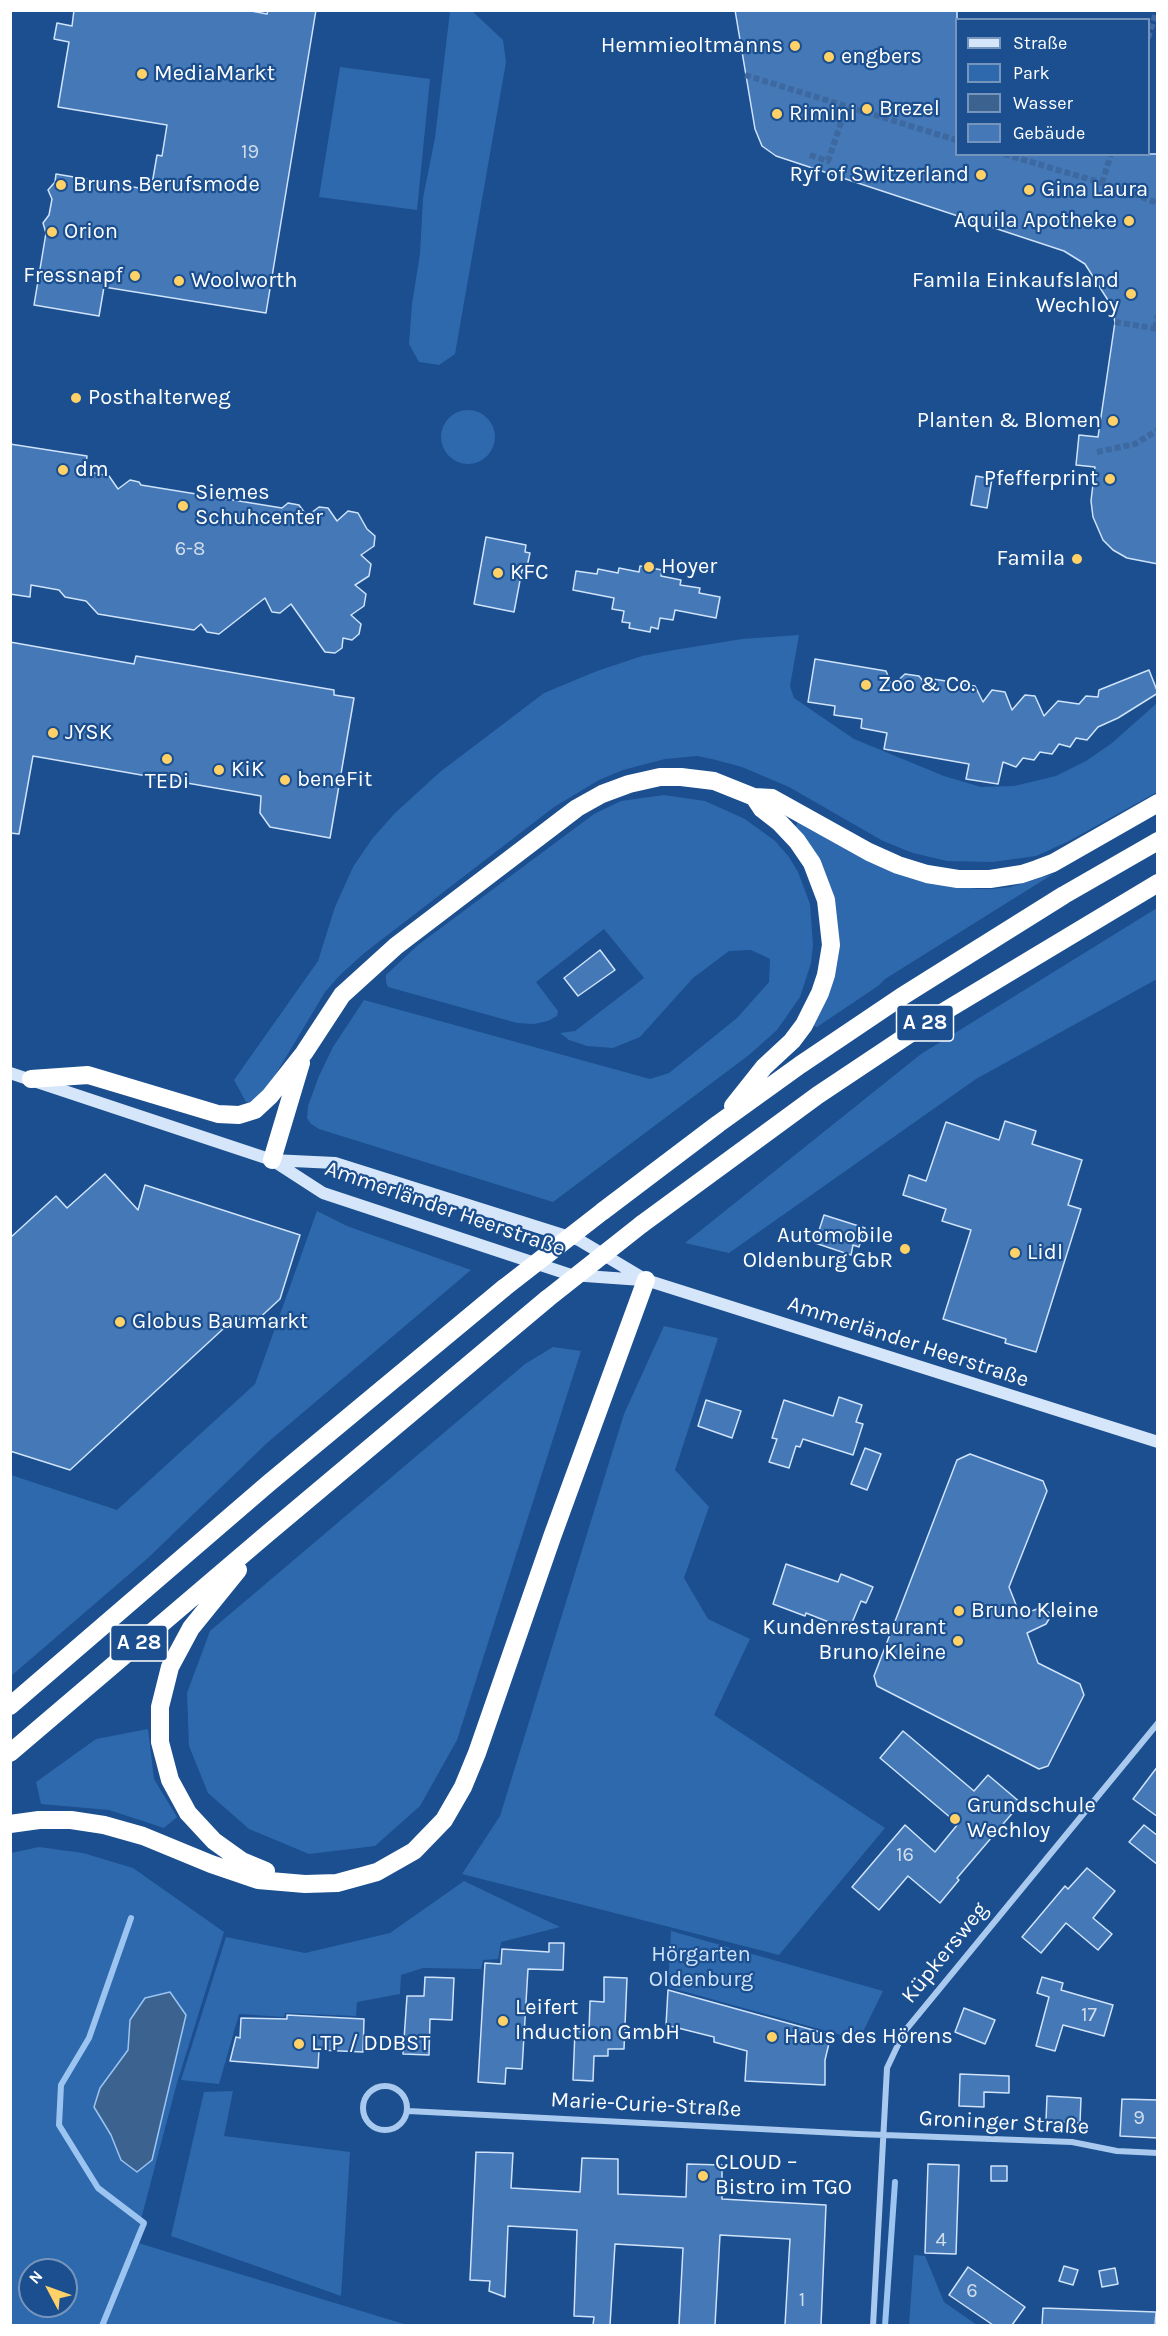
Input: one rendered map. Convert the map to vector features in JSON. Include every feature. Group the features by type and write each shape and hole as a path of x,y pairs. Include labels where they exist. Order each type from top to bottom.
{"highway":[{"path":"31,1079 88,1074 218,1114 239,1115 255,1110 270,1096 304,1053 342,995 374,965 486,877 590,800 629,783 660,777 714,781 754,797 771,798 898,865 927,874 974,880 1022,874 1053,863 1158,803"},
{"path":"718,1124 764,1067 792,1041 804,1025 820,993 831,945 826,900 812,863 797,841 780,823 762,809 754,797"},
{"name":"A 28","path":"10,1706 269,1483 504,1288 718,1124 901,997 1064,895 1158,842"},
{"name":"A 28","path":"10,1753 547,1299 642,1224 818,1095 935,1017 1158,883"},
{"path":"272,1160 304,1053"},
{"path":"10,1824 60,1820 104,1825 143,1836 211,1864 258,1880 305,1884 337,1883 377,1872 414,1851 444,1820 477,1753 552,1537 646,1280"},
{"path":"267,1534 191,1628 170,1667 160,1707 160,1742 170,1780 188,1813 214,1841 242,1861 305,1884"}],"street":[{"name":"Ammerländer Heerstraße","path":"10,1072 272,1160 324,1193 572,1275 646,1280"},
{"name":"Ammerländer Heerstraße","path":"272,1160 335,1163 579,1240 646,1280 1158,1442"},
{"name":"Küpkersweg","path":"873,2325 888,2068 904,2032 1158,1723"},
{"path":"392,2086 404,2096 408,2111 401,2124 394,2129 379,2130 366,2121 363,2106 365,2098 376,2088 392,2086"},
{"name":"Marie-Curie-Straße","path":"408,2111 883,2135"},
{"name":"Groninger Straße","path":"883,2135 1072,2142 1117,2151 1158,2153"}],"green space":[{"path":"450,11 472,11 503,40 506,62 455,354 439,365 419,362 409,344 412,304 420,254 423,198 435,138"},
{"path":"340,67 430,79 417,210 319,197"},
{"path":"468,410 478,412 487,418 493,427 495,437 493,447 487,456 478,462 468,464 458,462 449,456 443,447 441,437 443,427 449,418 458,412"},
{"path":"799,635 790,686 794,698 854,739 944,776 981,787 1014,786 1056,776 1086,761 1112,743 1157,703 1157,792 1069,841 1036,856 993,862 947,861 913,853 883,841 789,787 742,767 697,756 665,759 623,770 599,780 554,807 363,954 325,992 274,1077 261,1094 251,1102 246,1102 234,1080 318,961 335,907 353,867 372,839 395,813 440,772 544,693 597,671 642,656 674,650 742,639"},
{"path":"664,795 705,801 745,819 775,841 798,872 810,904 813,945 811,963 800,997 777,1030 749,1055 553,1202 319,1129 311,1124 307,1118 308,1106 319,1076 333,1047 364,1000 650,1079 669,1073 737,1018 769,982 770,959 751,950 729,951 693,978 640,1037 613,1048 587,1046 569,1040 560,1033 575,1031 644,978 604,929 536,982 558,1011 557,1016 548,1021 534,1024 517,1023 388,987 386,982 386,975 418,945 594,814 621,801"},
{"path":"798,821 922,881 993,889 1010,887 1053,874 885,979 817,1027 812,1025 836,952 795,827"},
{"path":"1157,908 1157,979 976,1079 729,1253 685,1243 921,1054"},
{"path":"317,1211 347,1226 471,1270 267,1443 148,1558 11,1676 11,1475 117,1510 255,1384"},
{"path":"664,1326 718,1338 675,1470 709,1507 684,1578 708,1619 750,1639 714,1715 885,1828 779,1955 462,1874 500,1816 624,1414"},
{"path":"553,1347 581,1351 457,1740 420,1806 375,1846 309,1854 249,1829 208,1793 189,1746 187,1693 210,1631 525,1364"},
{"path":"148,1729 154,1779 177,1817 164,1828 109,1810 41,1804 36,1782 96,1739"},
{"path":"39,1847 83,1853 133,1868 224,1932 177,2083 135,2242 407,2325 11,2326 11,1853","holes":["130,2020 121,2160 111,2135 94,2107 100,2088 128,2050"]},
{"path":"464,1881 560,1927 501,1942 498,1959 483,1960 481,1969 423,1968 401,1975 400,1994 357,2002 356,2016 285,2013 284,2017 239,2014 219,2084 181,2080 226,1937 305,1953 390,1933"},
{"name":"Hörgarten Oldenburg","path":"671,1931 883,1991 859,2040 668,1987"},
{"path":"233,2091 224,2136 350,2152 341,2296 171,2236 204,2092"},
{"path":"914,2255 925,2256 944,2302 977,2325 909,2325"}],"water":[{"path":"170,1992 186,2015 152,2160 137,2172 121,2160 111,2135 94,2107 100,2088 128,2050 130,2020 145,1998"}],"building":[{"path":"74,10 246,10 267,14 268,10 316,10 266,313 104,287 99,316 34,305 46,233 43,223 49,215 52,199 48,190 55,182 56,174 151,190 157,155 162,156 167,125 58,107 69,42 54,39 57,23 72,26"},
{"name":"Famila Einkaufsland Wechloy","path":"735,10 957,10 957,18 955,18 955,156 1150,156 1150,154 1158,154 1158,564 1127,558 1113,550 1103,540 1093,517 1091,501 1095,467 1076,465 1079,435 1098,437 1115,322 1111,305 1085,264 1064,251 776,156 762,146 755,129"},
{"path":"10,444 87,456 85,471 109,476 118,489 130,480 139,482 141,485 282,508 288,503 299,505 307,516 319,507 328,508 337,521 348,511 358,513 367,529 375,536 374,546 361,555 371,564 369,576 355,585 366,594 364,606 351,615 361,624 359,634 352,640 343,638 342,648 335,653 325,652 291,604 280,613 272,612 265,598 219,634 207,632 201,624 194,630 98,614 86,601 65,597 59,590 31,585 30,597 10,594"},
{"path":"976,476 992,479 987,508 971,505"},
{"name":"KFC","path":"486,537 526,545 525,552 530,553 526,571 522,570 514,612 474,604"},
{"path":"640,566 662,570 661,576 681,580 680,585 700,588 699,593 720,597 716,618 675,610 673,620 660,618 658,629 651,627 650,632 629,628 630,623 622,622 624,611 612,609 614,598 573,590 576,571 597,574 598,569 618,573 619,568 639,572"},
{"path":"10,642 134,664 136,656 334,690 334,695 354,698 330,838 270,827 260,813 261,796 33,756 19,834 10,833"},
{"path":"815,659 886,671 892,686 905,674 919,676 927,686 933,679 946,681 952,692 960,684 975,686 983,702 992,690 1005,692 1012,710 1025,695 1035,696 1044,716 1058,701 1079,704 1086,696 1098,697 1099,690 1149,670 1158,693 1118,718 1098,727 1087,740 1076,738 1070,747 1059,744 1052,754 1040,752 1034,760 1023,758 1016,767 1003,762 998,784 966,779 969,764 884,749 887,733 861,728 862,719 834,715 835,706 808,702"},
{"path":"600,950 615,970 578,996 564,978"},
{"name":"Lidl","path":"1005,1121 1036,1131 1032,1144 1082,1160 1068,1205 1081,1209 1036,1352 1005,1343 1006,1339 943,1319 971,1230 942,1221 946,1209 903,1195 909,1175 926,1181 946,1122 999,1140"},
{"name":"Globus Baumarkt","path":"105,1174 138,1210 145,1185 300,1235 280,1299 254,1323 235,1318 70,1470 10,1451 10,1238 56,1196 67,1208"},
{"path":"824,1215 865,1228 859,1247 853,1245 851,1255 815,1243"},
{"path":"839,1397 862,1405 856,1422 863,1424 853,1455 803,1439 800,1447 796,1446 789,1468 769,1462 777,1439 772,1438 784,1400 833,1416"},
{"path":"706,1400 741,1411 732,1438 698,1426"},
{"path":"865,1448 881,1454 867,1490 851,1484"},
{"name":"Bruno Kleine","path":"970,1454 1043,1481 1047,1491 1009,1587 1020,1615 1040,1608 1052,1614 1046,1624 1027,1633 1038,1663 1080,1684 1084,1695 1048,1766 1039,1769 877,1686 874,1676 957,1460"},
{"path":"786,1564 838,1582 841,1574 873,1587 866,1603 861,1601 849,1630 806,1613 805,1616 773,1604"},
{"path":"903,1731 974,1791 988,1775 1021,1803 957,1878 959,1880 940,1903 908,1876 879,1910 852,1887 905,1825 935,1852 958,1824 880,1758"},
{"path":"1158,1766 1158,1817 1133,1799"},
{"path":"1144,1825 1158,1836 1158,1865 1129,1842"},
{"path":"1087,1868 1115,1891 1093,1918 1112,1934 1098,1950 1066,1923 1041,1953 1022,1937 1065,1886 1068,1889"},
{"name":"Leifert Induction GmbH","path":"549,1943 564,1943 563,1970 528,1969 522,2069 506,2068 505,2084 478,2082 485,1963 501,1964 502,1949 549,1952"},
{"path":"425,1977 454,1978 452,2020 430,2019 429,2055 403,2054 407,1996 424,1996"},
{"path":"604,1977 627,1978 624,2049 608,2049 608,2056 594,2056 593,2081 573,2080 575,2031 589,2032 590,2001 604,2002"},
{"path":"1042,1977 1063,1983 1061,1990 1113,2005 1104,2036 1063,2025 1055,2051 1036,2046 1049,1997 1037,1993"},
{"name":"Haus des Hörens","path":"668,1990 831,2035 825,2060 825,2085 745,2081 747,2051 714,2042 714,2037 666,2025"},
{"path":"964,2008 995,2020 985,2044 955,2032"},
{"name":"LTP / DDBST","path":"287,2015 364,2019 363,2052 319,2050 318,2068 230,2061 236,2037 240,2038 241,2018 287,2019"},
{"path":"960,2074 1009,2076 1009,2093 984,2092 984,2107 959,2106"},
{"path":"1047,2096 1081,2098 1080,2123 1046,2121"},
{"path":"1122,2099 1158,2100 1158,2138 1120,2136"},
{"path":"476,2152 513,2153 511,2188 580,2192 582,2158 618,2159 618,2194 686,2197 687,2164 722,2165 722,2199 826,2205 821,2325 785,2325 790,2239 720,2235 715,2325 679,2325 683,2248 615,2244 610,2325 593,2325 594,2317 574,2316 577,2230 508,2226 505,2297 489,2291 490,2281 470,2280"},
{"path":"928,2164 959,2165 956,2254 925,2253"},
{"path":"991,2166 1007,2166 1007,2181 991,2181"},
{"path":"1064,2266 1078,2270 1073,2285 1059,2281"},
{"path":"968,2267 1025,2307 1012,2325 993,2325 949,2295"},
{"path":"1115,2268 1118,2284 1102,2287 1099,2271"},
{"path":"1043,2308 1156,2312 1155,2325 1042,2325"}],"waterway":[{"path":"102,2326 144,2223 98,2188 59,2125 61,2085 89,2038 131,1918"},
{"path":"885,2326 895,2182"}],"tunnel":[{"path":"1150,32 1157,10"},
{"path":"745,75 955,140"},
{"path":"810,155 828,161 846,108"},
{"path":"1011,156 1102,183 1158,203"},
{"path":"1102,183 1110,156"},
{"path":"1155,328 1158,315"},
{"path":"1115,322 1158,329"},
{"path":"1097,452 1135,444 1158,430"}],"place":[{"name":"Hemmieoltmanns","path":"795,46"},
{"name":"engbers","path":"829,57"},
{"name":"MediaMarkt","path":"142,74"},
{"name":"Brezel","path":"867,109"},
{"name":"Rimini","path":"777,114"},
{"name":"Ryf of Switzerland","path":"981,175"},
{"name":"Bruns Berufsmode","path":"61,185"},
{"name":"Gina Laura","path":"1029,190"},
{"name":"Aquila Apotheke","path":"1129,221"},
{"name":"Orion","path":"52,232"},
{"name":"Fressnapf","path":"135,276"},
{"name":"Woolworth","path":"179,281"},
{"name":"Famila Einkaufsland Wechloy","path":"1131,294"},
{"name":"Posthalterweg","path":"76,398"},
{"name":"Planten & Blomen","path":"1113,421"},
{"name":"dm","path":"63,470"},
{"name":"Pfefferprint","path":"1110,479"},
{"name":"Siemes Schuhcenter","path":"183,506"},
{"name":"Famila","path":"1077,559"},
{"name":"Hoyer","path":"649,567"},
{"name":"KFC","path":"498,573"},
{"name":"Zoo & Co.","path":"866,685"},
{"name":"JYSK","path":"53,733"},
{"name":"TEDi","path":"167,759"},
{"name":"KiK","path":"219,770"},
{"name":"beneFit","path":"285,780"},
{"name":"Automobile Oldenburg GbR","path":"905,1249"},
{"name":"Lidl","path":"1015,1253"},
{"name":"Globus Baumarkt","path":"120,1322"},
{"name":"Bruno Kleine","path":"959,1611"},
{"name":"Kundenrestaurant Bruno Kleine","path":"958,1641"},
{"name":"Grundschule Wechloy","path":"955,1819"},
{"name":"Leifert Induction GmbH","path":"503,2021"},
{"name":"Haus des Hörens","path":"772,2037"},
{"name":"LTP / DDBST","path":"299,2044"},
{"name":"CLOUD – Bistro im TGO","path":"703,2176"}]}
